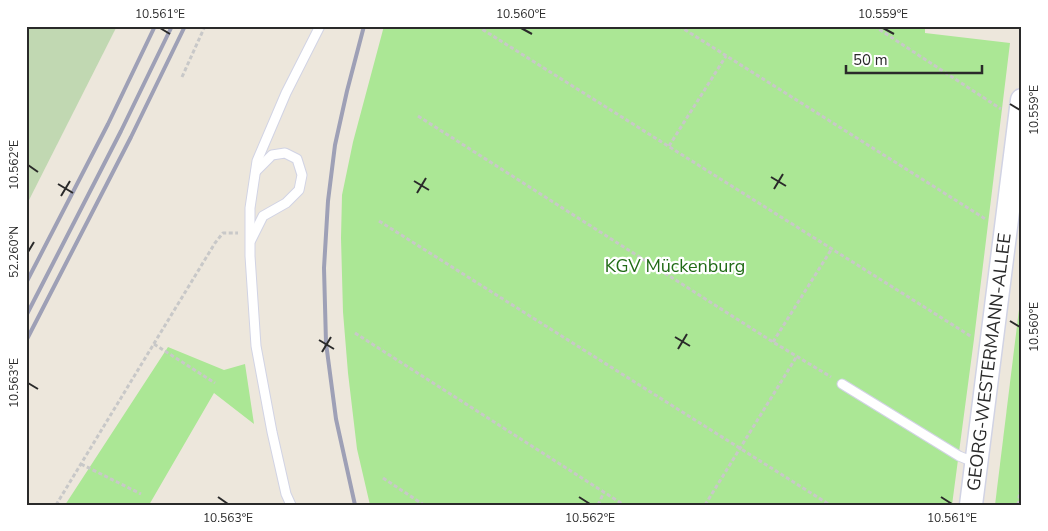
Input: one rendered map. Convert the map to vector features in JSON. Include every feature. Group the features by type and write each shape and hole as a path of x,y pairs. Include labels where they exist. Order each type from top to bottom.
{"street":[{"name":"GEORG-WESTERMANN-ALLEE","path":"971,505 1012,105"}],"lane":[{"path":"291,505 286,494 272,432 256,346 252,300 250,208 257,161 286,93 320,26"},
{"path":"250,242 263,216 286,203 299,190 302,175 297,159 285,153 272,155 256,171"},
{"path":"842,384 958,456 976,463"}],"path":[{"path":"182,77 205,26"},
{"path":"477,26 975,339"},
{"path":"679,26 990,221"},
{"path":"874,26 1012,105"},
{"path":"669,146 726,56"},
{"path":"418,116 842,384"},
{"path":"379,221 830,505"},
{"path":"56,505 215,243 223,233 235,232 243,234 250,242"},
{"path":"773,342 831,250"},
{"path":"355,333 624,505"},
{"path":"154,344 215,383"},
{"path":"705,505 797,356"},
{"path":"81,464 141,494"},
{"path":"382,478 424,505"},
{"path":"1018,505 1022,478"},
{"path":"598,505 604,492"}],"green space":[{"path":"26,26 117,26 26,206"},
{"name":"KGV Mückenburg","path":"384,26 925,26 925,33 1010,43 952,505 370,505 357,449 348,373 343,312 342,195 353,142"},
{"path":"1022,285 1022,505 995,505"},
{"path":"168,347 224,370 245,364 254,424 214,393 149,505 65,505"}],"railway":[{"path":"26,283 108,124 155,26"},
{"path":"26,316 121,131 172,26"},
{"path":"26,341 131,137 185,26"},
{"path":"355,505 336,419 326,343 324,268 328,201 335,145 364,26"}]}
